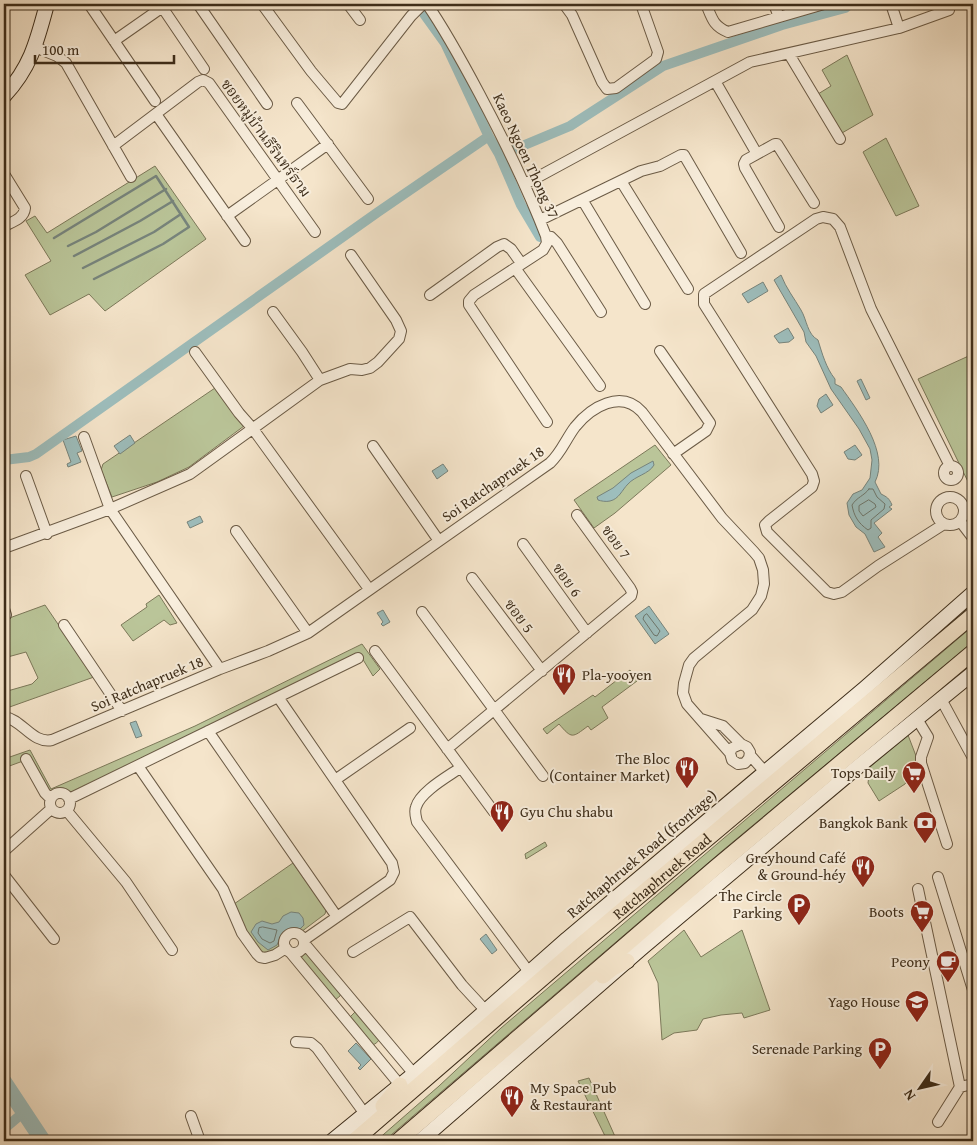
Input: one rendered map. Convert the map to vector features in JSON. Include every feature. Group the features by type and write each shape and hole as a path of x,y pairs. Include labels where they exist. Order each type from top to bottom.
{"main road":[{"path":"4,96 26,68 35,47 47,4"},
{"name":"Ratchaphruek Road (frontage)","path":"332,1141 414,1074 529,972 759,775 865,688 973,593"},
{"name":"Ratchaphruek Road","path":"357,1138 589,938 973,615"},
{"name":"Ratchaphruek Road","path":"398,1141 715,868 973,652"},
{"path":"420,1141 627,961 973,673"},
{"path":"462,1086 478,1080 612,968 627,961"},
{"path":"357,1138 400,1085"}],"street":[{"path":"89,4 155,101"},
{"path":"198,4 267,104"},
{"path":"262,4 311,71 340,104 345,102 411,16 423,4"},
{"path":"348,4 360,20"},
{"path":"429,7 441,4"},
{"path":"564,4 572,15 602,82 607,89 616,88 656,59 658,52 640,4"},
{"path":"706,4 718,28 728,32 824,4"},
{"path":"774,4 779,17"},
{"path":"891,4 899,28"},
{"path":"114,41 163,5 204,69"},
{"name":"Kaeo Ngoen Thong 37","path":"429,7 446,32 500,133 525,184 546,236 547,243 543,250 474,294 469,301 469,306 547,422"},
{"path":"525,184 750,62 899,28 949,10"},
{"path":"35,47 57,56 66,63 131,178"},
{"path":"789,54 840,139"},
{"name":"ซอยหมู่บ้านธีรินทร์ธาม","path":"113,146 203,80 209,83 315,232"},
{"path":"715,81 757,154"},
{"path":"297,102 368,199"},
{"path":"156,114 245,240"},
{"path":"227,216 328,144"},
{"path":"779,227 745,168 746,160 775,144 780,146 814,203"},
{"path":"540,220 583,201 641,171 660,166 681,155 684,156 741,253"},
{"path":"4,174 24,208 24,213 21,218 4,226"},
{"path":"621,181 688,289"},
{"path":"583,201 645,304"},
{"path":"944,524 878,566 842,592 834,594 827,592 767,532 765,525 812,487 814,481 812,474 704,304 704,294 816,219 822,217 833,219 840,227 871,309 950,466 946,468 944,475 947,479 951,480 953,497"},
{"path":"546,236 551,237 557,243 601,312"},
{"path":"430,295 497,247 504,244 511,249 518,266 600,386"},
{"path":"4,548 47,534 110,509 190,474 320,380 350,368 362,370 370,368 392,349 399,339 401,331 396,320 351,255"},
{"path":"273,312 320,380"},
{"path":"660,351 710,422 706,431 673,454"},
{"path":"195,352 369,589"},
{"name":"Soi Ratchapruek 18","path":"4,717 12,719 37,738 46,742 308,633 550,463 558,456 574,428 585,416 609,402 620,400 637,406 722,518 759,558 763,570 764,584 761,596 752,610 702,650 689,665 684,683 684,693 687,704 730,753 732,760 759,775"},
{"path":"84,437 110,509 220,669"},
{"path":"373,446 439,540"},
{"path":"26,476 47,534"},
{"path":"953,497 958,499 964,507 960,522 953,525 944,524 940,522 936,514 937,504 944,498 953,497"},
{"name":"ซอย 7","path":"577,515 632,592 631,596 587,634"},
{"path":"960,522 973,538"},
{"path":"236,531 308,633"},
{"name":"ซอย 6","path":"523,544 587,634"},
{"name":"ซอย 5","path":"472,578 542,672"},
{"path":"422,612 543,776"},
{"path":"64,625 122,711"},
{"path":"447,750 587,634"},
{"path":"375,652 494,812"},
{"path":"69,799 358,658"},
{"path":"138,766 223,889 242,933 257,954 265,958 288,950 299,952 304,942 390,880 394,872 392,863 278,697"},
{"path":"941,699 973,758"},
{"path":"917,718 928,737 921,757 921,764 947,844"},
{"path":"701,719 723,726 739,744 747,747 759,775"},
{"path":"335,780 410,728"},
{"path":"208,731 337,917"},
{"path":"730,753 732,748 739,744"},
{"path":"741,764 747,761 750,755"},
{"path":"4,851 51,804 54,795 60,793 66,795 70,805 67,811 58,814 51,804 26,759"},
{"path":"460,768 422,796 416,807 417,822 529,972"},
{"path":"67,811 126,882 172,950"},
{"path":"4,875 54,939"},
{"path":"938,877 973,990"},
{"path":"918,889 960,1087 938,1122"},
{"path":"353,952 410,917 462,985 486,1011"},
{"path":"400,1085 288,950 284,942 290,934 300,935 348,996 414,1074"},
{"path":"335,1006 348,996"},
{"path":"344,1017 357,1006"},
{"path":"296,1042 312,1043 317,1048 365,1114"},
{"path":"960,1087 973,1084"},
{"path":"191,1116 200,1141"}],"green space":[{"path":"847,55 873,115 842,133 818,94 831,86 822,70"},
{"path":"886,138 919,206 896,216 863,152"},
{"path":"155,166 206,239 105,311 89,294 50,315 25,275 51,261 26,221 35,216 47,233"},
{"path":"973,354 973,492 918,379"},
{"path":"215,388 244,426 189,467 157,482 112,497 101,470 103,464"},
{"path":"655,445 671,465 615,513 594,528 574,500"},
{"path":"159,595 177,623 170,625 164,620 133,641 121,625 147,607 146,604"},
{"path":"45,605 94,677 4,709 4,692 32,684 38,678 26,652 4,658 4,620"},
{"path":"973,626 973,642 722,851 384,1141 376,1141 501,1028"},
{"path":"362,644 380,669 373,676 359,653 70,795 63,792 47,792 28,755 21,757 23,761 4,768 4,759 30,750 51,789 195,726"},
{"path":"630,670 637,681 602,707 608,718 591,730 588,726 579,733 572,735 559,724 547,734 543,729 593,695 595,697"},
{"path":"908,735 921,769 918,772 913,772 905,784 879,801 868,783 870,767"},
{"path":"545,842 547,846 526,859 525,854"},
{"path":"293,863 326,910 325,914 301,932 289,932 283,937 281,945 266,955 250,938 234,904"},
{"path":"684,930 701,957 742,930 770,1010 744,1018 742,1013 703,1019 697,1030 674,1033 662,1040 658,983 648,961"},
{"path":"306,952 341,993 335,1000 301,958"},
{"path":"356,1011 380,1038 378,1042 372,1045 350,1017"},
{"path":"589,1078 617,1141 597,1141 606,1138 578,1081"}],"water":[{"path":"781,275 803,314 809,331 818,340 827,365 835,379 835,384 841,387 856,408 875,446 879,471 875,482 881,494 890,501 892,505 889,507 892,509 874,523 882,533 878,537 885,547 874,552 865,534 856,527 849,515 847,503 853,494 862,490 870,478 872,460 870,449 859,429 831,389 816,356 806,342 804,332 774,280"},
{"path":"763,282 768,291 748,303 742,294"},
{"path":"788,328 794,338 789,342 779,343 774,336"},
{"path":"861,379 870,398 866,400 857,381"},
{"path":"826,394 833,405 821,413 817,406 819,399"},
{"path":"130,435 135,443 120,454 114,446"},
{"path":"76,436 82,451 77,453 81,462 68,467 67,464 71,462 63,440"},
{"path":"855,445 862,455 855,460 848,459 844,452"},
{"path":"653,461 654,465 652,468 631,481 616,498 608,501 598,500 597,497 613,488 631,473"},
{"path":"443,464 448,471 437,479 432,471"},
{"path":"200,516 203,522 190,528 187,522"},
{"path":"649,606 669,634 655,644 635,616"},
{"path":"383,610 390,622 383,626 381,624 383,622 377,613"},
{"path":"136,721 142,736 136,738 130,723"},
{"path":"291,912 299,913 303,918 304,925 300,929 288,930 281,935 277,945 268,950 258,942 251,932 256,924 262,921 272,924 279,922 283,916"},
{"path":"486,934 497,950 492,954 480,939"},
{"path":"356,1043 371,1059 360,1070 358,1068 361,1065 348,1051"}],"waterway":[{"path":"417,4 445,43 489,137"},
{"path":"4,460 29,457 36,454 378,212 486,138 489,137 499,154 515,149 570,126 663,66 782,25 845,8 850,4"},
{"path":"499,154 521,205 540,237"},
{"path":"54,238 156,176 189,227 163,244 94,279"},
{"path":"68,246 96,232 166,189"},
{"path":"74,256 173,201"},
{"path":"83,268 154,232 181,214"},
{"path":"4,1082 43,1141"},
{"path":"4,1129 24,1112"}],"place":[{"name":"Pla-yooyen","path":"564,696"},
{"name":"The Bloc (Container Market)","path":"687,789"},
{"name":"Tops Daily","path":"914,794"},
{"name":"Gyu Chu shabu","path":"502,833"},
{"name":"Bangkok Bank","path":"925,844"},
{"name":"Greyhound Café & Ground-héy","path":"863,888"},
{"name":"The Circle Parking","path":"799,926"},
{"name":"Boots","path":"922,933"},
{"name":"Peony","path":"948,983"},
{"name":"Yago House","path":"917,1023"},
{"name":"Serenade Parking","path":"880,1070"},
{"name":"My Space Pub & Restaurant","path":"512,1118"}]}
